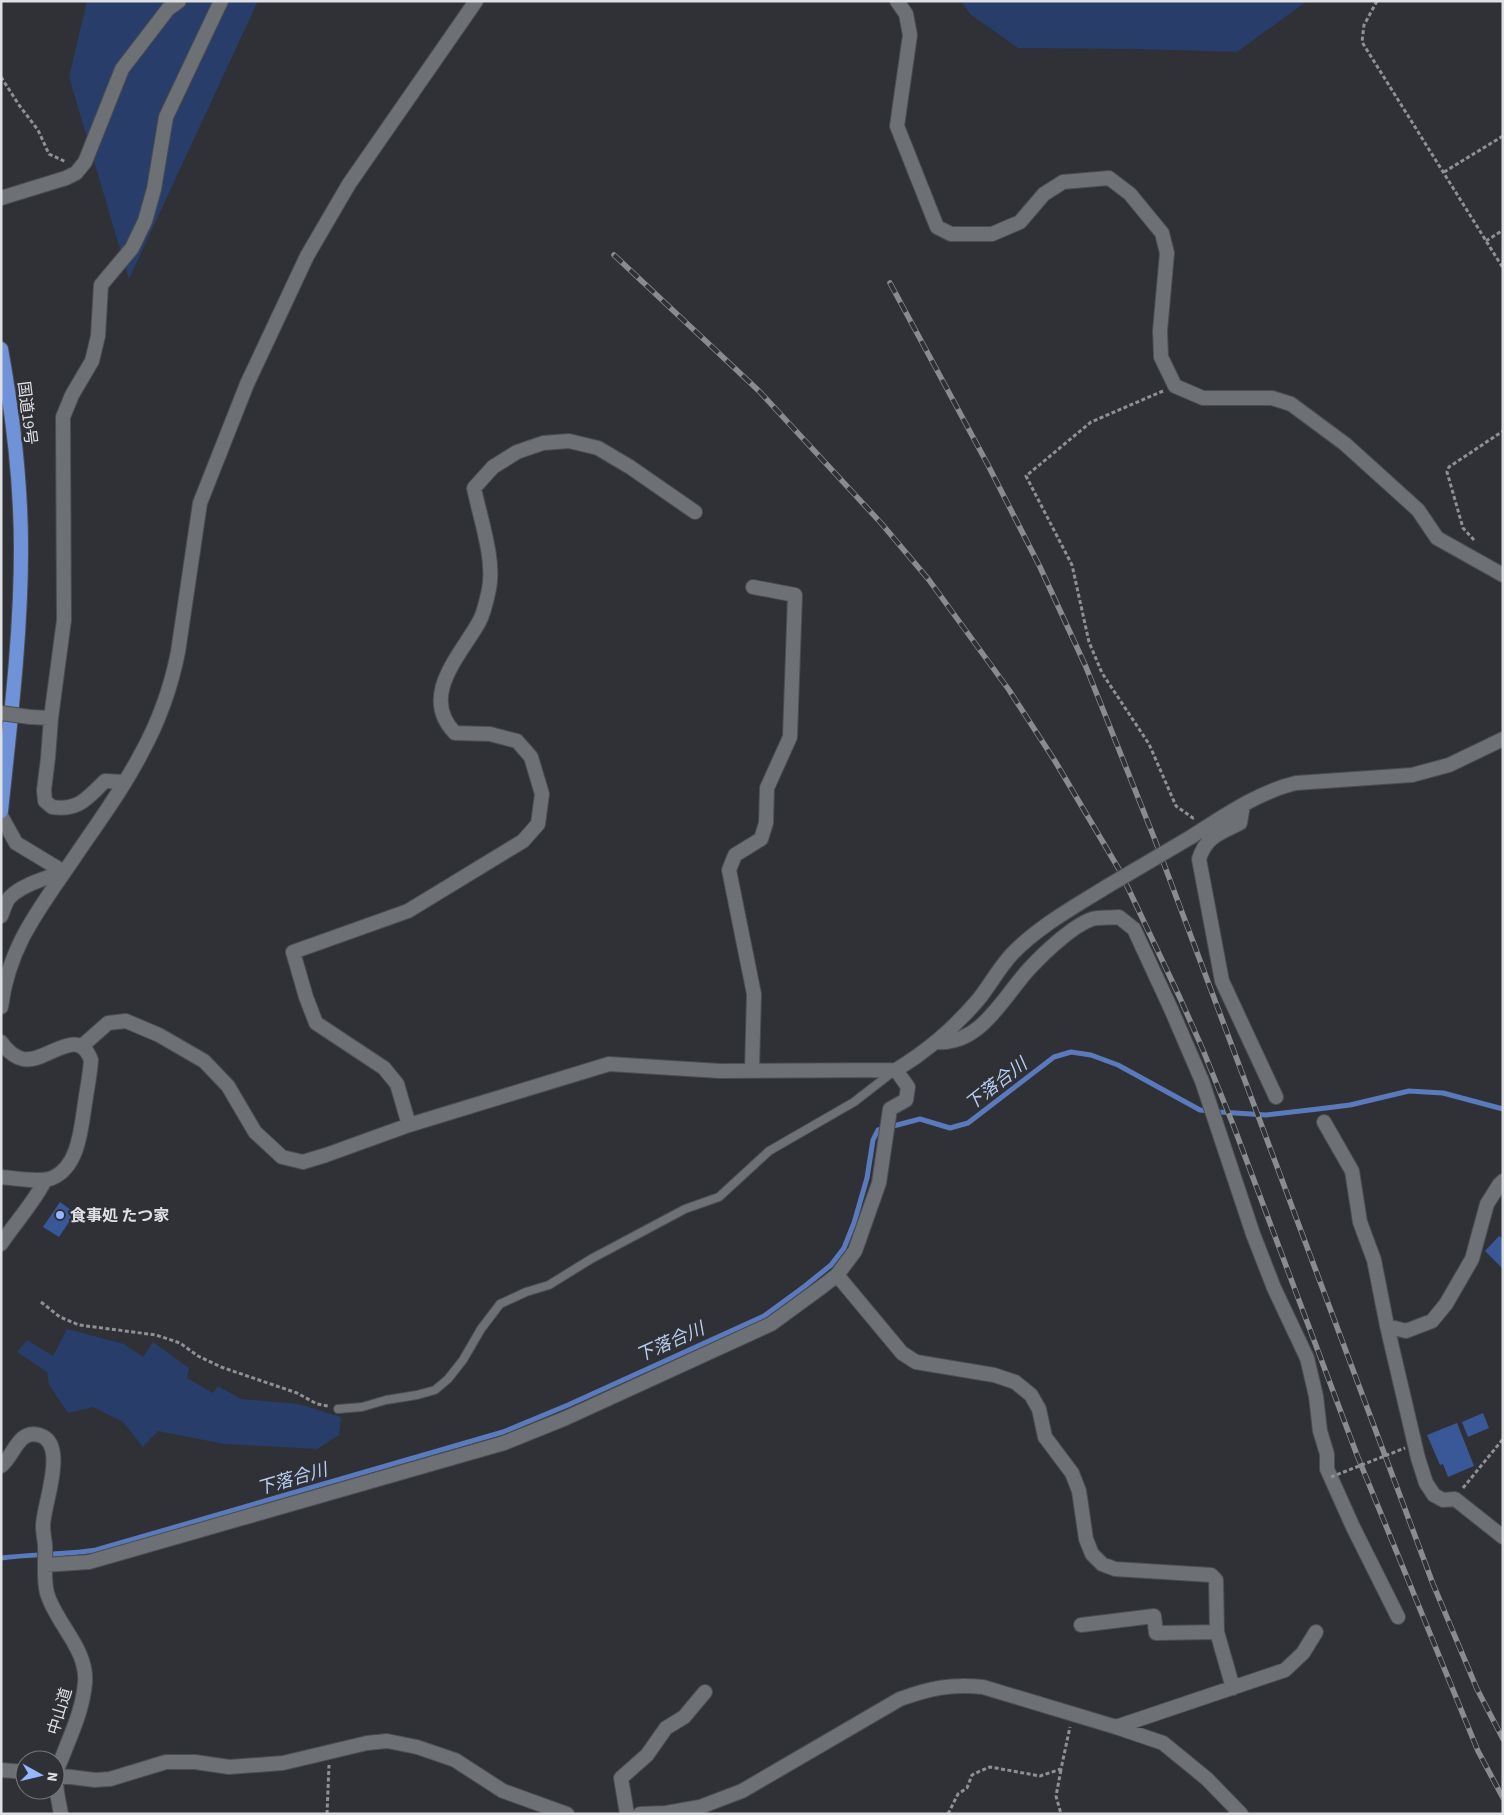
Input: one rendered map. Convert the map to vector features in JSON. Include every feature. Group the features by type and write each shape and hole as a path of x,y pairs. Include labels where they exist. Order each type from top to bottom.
{"highway":[{"name":"国道19号","path":"1,349 15,444 21,549 19,620 1,810"}],"street":[{"path":"1,198 66,178 76,173 86,162 122,69 168,10 179,1"},
{"path":"124,782 105,781 82,803 71,808 52,807 46,801 44,790 51,718 64,620 63,417 72,395 92,361 98,336 101,285 132,248 145,221 154,189 166,117 221,1"},
{"path":"1,1007 4,986 16,948 33,916 124,782 142,752 159,716 173,675 178,652 200,503 248,384 307,256 349,184 476,1"},
{"path":"897,1 906,14 910,35 897,126 937,227 950,234 992,234 1020,222 1044,194 1063,182 1109,178 1130,194 1162,233 1168,253 1160,331 1161,357 1175,386 1203,398 1272,398 1290,404 1360,457 1418,510 1437,538 1503,575"},
{"path":"409,1125 397,1084 384,1068 316,1023 306,998 293,952 408,911 523,841 538,824 542,794 531,756 517,741 490,734 455,733 445,723 440,699 450,667 480,620 490,588 490,559 474,488 493,467 517,452 543,443 569,441 598,448 630,467 695,512"},
{"path":"752,1070 754,994 729,870 735,855 761,839 766,824 767,788 790,737 795,595 753,587"},
{"path":"1,713 51,718"},
{"path":"82,1046 108,1023 126,1020 159,1035 204,1061 228,1086 255,1132 282,1157 303,1162 409,1125 609,1064 720,1071 896,1070 921,1055 937,1042 978,1000 1012,954 1037,931 1106,887 1243,805 1280,787 1296,783 1412,775 1449,764 1503,739"},
{"path":"1243,805 1240,823 1209,839 1202,849 1199,858 1222,981 1276,1097"},
{"path":"1,816 16,843 64,872"},
{"path":"1,916 8,899 18,891 64,872"},
{"path":"937,1042 946,1043 964,1037 989,1019 1029,969 1072,929 1093,919 1119,917 1134,929 1171,1009 1209,1101 1253,1234 1274,1288 1307,1358 1316,1396 1327,1469 1353,1528 1398,1617"},
{"path":"1,1042 14,1055 23,1059 43,1056 62,1046 72,1044 82,1046 88,1052 91,1060 80,1136 68,1164 59,1174 45,1180 1,1177"},
{"path":"45,1565 89,1562 504,1443 566,1418 771,1324 837,1275 855,1251 879,1183 890,1109 906,1100 908,1087 896,1070"},
{"path":"1324,1122 1352,1171 1360,1222 1374,1260 1418,1458 1426,1483 1434,1495 1443,1500 1455,1498 1503,1537"},
{"path":"1,1244 10,1229 41,1189 45,1180"},
{"path":"1388,1326 1406,1331 1432,1321 1446,1304 1472,1259 1487,1204 1498,1185 1503,1181"},
{"path":"837,1275 902,1353 916,1362 994,1375 1015,1382 1032,1395 1039,1409 1045,1437 1072,1473 1079,1491 1086,1539 1092,1554 1102,1564 1116,1568 1211,1576 1216,1580 1217,1632 1233,1688"},
{"name":"中山道","path":"1,1466 6,1462 22,1438 29,1434 45,1437 51,1444 53,1470 43,1525 47,1592 85,1667 86,1682 81,1706 64,1750"},
{"path":"1081,1625 1154,1616 1156,1633 1217,1632"},
{"path":"1116,1727 1285,1670 1303,1653 1316,1632"},
{"path":"640,1814 666,1813 700,1807 742,1791 900,1699 928,1689 960,1685 983,1687 1163,1743 1207,1779 1241,1814"},
{"path":"627,1814 622,1778 647,1755 666,1728 684,1717 705,1692"},
{"path":"65,1776 95,1780 110,1779 166,1762 196,1762 230,1767 283,1763 367,1743 387,1741 417,1747 455,1760 503,1791 567,1814"},
{"path":"1,1770 15,1771"},
{"name":"中山道","path":"59,1800 61,1814"}],"lane":[{"path":"338,1409 362,1407 386,1400 417,1396 435,1390 448,1379 500,1304 526,1292 548,1285 591,1259 685,1209 719,1197 769,1151 854,1102 896,1070"}],"path":[{"path":"1377,1 1364,25 1362,42 1503,268"},
{"path":"1,77 38,130 49,154 80,168"},
{"path":"1444,172 1503,136"},
{"path":"1486,241 1503,230"},
{"path":"1175,386 1091,422 1026,476 1072,565 1089,642 1102,673 1149,744 1176,806 1193,818 1202,814"},
{"path":"1485,566 1481,552 1463,528 1447,472 1449,468 1503,431"},
{"path":"41,1302 60,1317 79,1325 156,1335 180,1343 198,1356 221,1366 296,1393 317,1404 338,1409"},
{"path":"1455,1498 1503,1439"},
{"path":"1331,1477 1406,1448"},
{"path":"1061,1814 1056,1796 1072,1714"},
{"path":"327,1814 330,1769 328,1752"},
{"path":"948,1814 958,1794 967,1788 972,1775 980,1771 990,1768 1040,1776 1061,1769"}],"shaded area":[{"path":"87,1 258,1 129,279 69,77"},
{"path":"961,1 1307,1 1237,52 1018,48 970,14"},
{"path":"67,1329 124,1344 143,1357 153,1342 189,1368 187,1378 213,1393 218,1386 241,1399 299,1404 341,1417 339,1435 317,1449 224,1444 158,1431 143,1447 123,1422 93,1407 68,1413 49,1385 47,1372 17,1352 27,1340 53,1356"}],"building":[{"path":"60,1202 75,1213 59,1237 43,1227"},
{"path":"1499,1236 1503,1239 1503,1269 1485,1251"},
{"path":"1483,1413 1489,1428 1468,1437 1462,1422"},
{"path":"1457,1423 1474,1466 1448,1477 1443,1464 1440,1465 1427,1435"}],"waterway":[{"name":"下落合川","path":"1,1558 96,1550 503,1432 568,1405 764,1316 831,1265 844,1248 854,1223 867,1178 873,1140 878,1130 920,1119 950,1128 968,1123 1054,1057 1071,1052 1091,1055 1118,1065 1200,1110 1266,1115 1350,1105 1409,1091 1443,1093 1503,1109"}],"railway":[{"path":"614,255 759,391 881,523 929,580 1009,690 1055,761 1120,871 1203,1050 1234,1127 1357,1455 1478,1751 1503,1798"},
{"path":"890,283 988,465 1040,567 1086,667 1155,840 1433,1584 1477,1689 1503,1739"}],"place":[{"name":"食事処 たつ家","path":"60,1215"}]}
